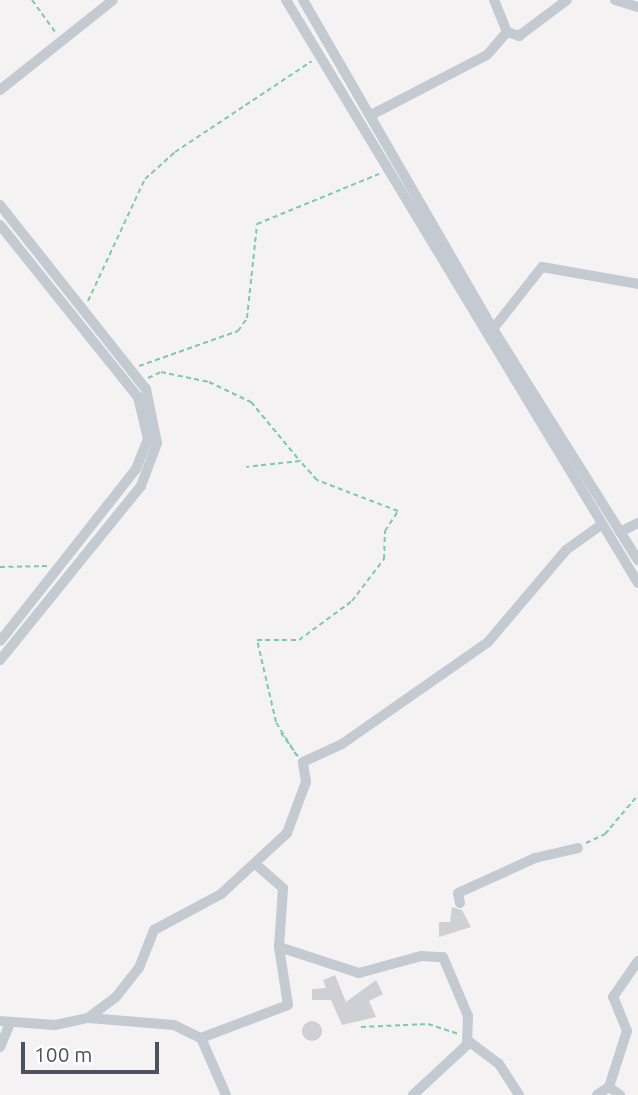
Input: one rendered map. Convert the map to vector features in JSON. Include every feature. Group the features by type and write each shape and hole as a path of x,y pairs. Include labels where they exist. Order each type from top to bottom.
{"street":[{"path":"0,90 113,0"},
{"path":"286,0 390,167 638,583"},
{"path":"303,0 373,114 493,329 638,560"},
{"path":"494,0 507,32 519,36 567,0"},
{"path":"615,0 638,7"},
{"path":"373,114 487,55 507,32"},
{"path":"0,205 141,382 157,443 141,486 0,660"},
{"path":"0,225 106,351 147,417 145,456 0,640"},
{"path":"493,329 542,267 638,284"},
{"path":"620,532 638,523"},
{"path":"88,1018 139,968 155,930 221,894 287,833 299,809 303,762 342,744 488,642 566,550 601,525"},
{"path":"460,903 458,893 535,858 578,848"},
{"path":"201,1038 288,1005 279,947 283,888 255,864"},
{"path":"279,947 359,973 421,956 443,957 468,1016 468,1039 413,1095"},
{"path":"597,1095 609,1087 627,1031 612,997 638,961"},
{"path":"0,1047 5,1023 55,1025 88,1018 174,1025 201,1038 226,1095"},
{"path":"468,1039 499,1065 519,1095"},
{"path":"609,1087 620,1095"}],"path":[{"path":"32,0 61,41"},
{"path":"81,305 95,297 145,179 175,152 321,54"},
{"path":"131,369 238,331 247,318 257,224 390,167"},
{"path":"141,382 161,372 209,382 251,402 317,480 398,511 385,531 378,571 352,601 299,640 257,640 281,733 303,762"},
{"path":"246,467 272,469 300,461"},
{"path":"0,567 59,567"},
{"path":"578,848 605,834 638,795"},
{"path":"360,1027 428,1024 468,1039"}],"building":[{"path":"452,907 462,910 471,927 439,937 439,922 450,922"},
{"path":"335,975 346,1002 376,980 383,994 369,1001 376,1017 342,1025 331,1000 312,1000 312,989 326,988 323,980"},
{"path":"308,1021 316,1021 322,1031 316,1041 308,1041 302,1035 302,1027"}]}
